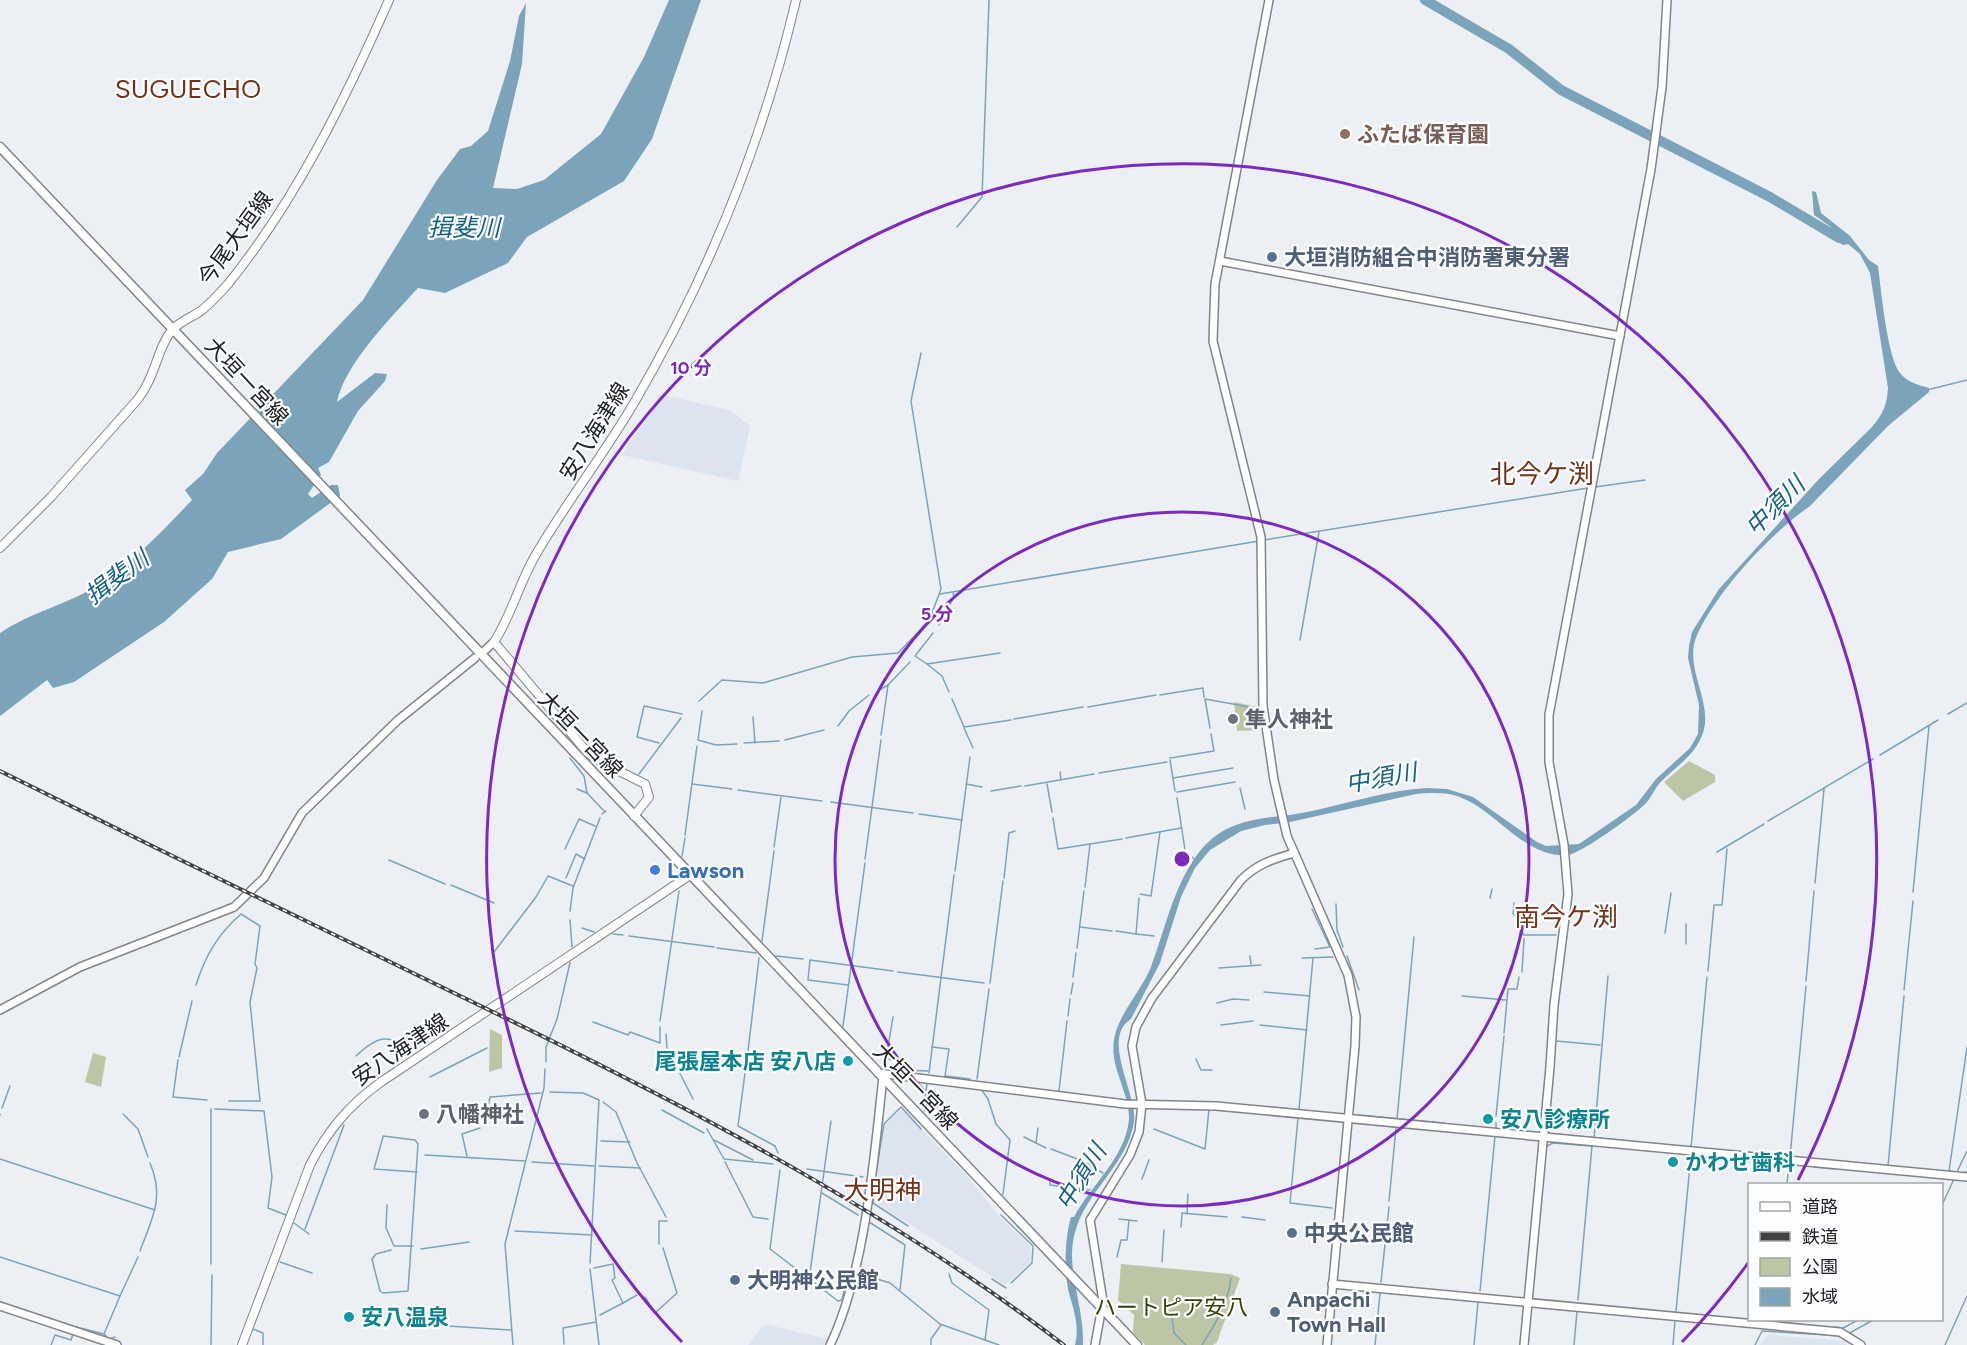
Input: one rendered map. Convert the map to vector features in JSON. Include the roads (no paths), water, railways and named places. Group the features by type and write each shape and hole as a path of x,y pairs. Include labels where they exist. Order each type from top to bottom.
{"main road":[{"name":"今尾大垣線","path":"0,548 51,497 150,384 164,343 173,330 216,298 270,224 340,104 389,0"},
{"name":"安八海津線","path":"494,642 533,559 606,450 682,316 752,151 781,64 796,0"},
{"name":"大垣一宮線","path":"0,147 1137,1345"},
{"path":"494,642 587,752 601,762 645,784 649,797 634,816"},
{"name":"安八海津線","path":"242,1345 310,1165 324,1138 342,1114 381,1082 690,875"}],"street":[{"path":"1269,0 1220,261 1213,306 1212,334 1262,537 1263,706 1280,811 1294,853 1339,951 1354,998 1355,1046 1327,1345"},
{"path":"1524,1345 1554,1005 1568,894 1566,856 1549,762 1550,715 1656,138 1666,0"},
{"path":"1220,261 1620,336"},
{"path":"484,651 494,642"},
{"path":"0,1010 80,967 234,907 264,878 302,813 398,720 475,658"},
{"path":"1095,1345 1103,1309 1102,1285 1090,1220 1130,1155 1138,1132 1140,1104 1132,1046 1133,1033 1142,1014 1241,880 1251,869 1266,861 1294,853"},
{"path":"830,1345 852,1282 866,1206 880,1075 1125,1104 1216,1106 1963,1176"},
{"path":"1332,1284 1847,1336 1861,1345"},
{"path":"0,1306 117,1345"}],"water":[{"name":"揖斐川","path":"669,0 701,0 652,139 624,181 527,237 508,263 445,293 418,288 383,326 349,372 337,402 375,373 387,374 385,381 358,411 329,462 318,468 321,475 308,494 312,498 331,485 338,485 340,496 281,539 228,552 212,579 164,622 74,682 53,688 47,680 0,716 0,633 24,619 100,584 160,534 192,500 185,490 203,474 217,453 363,300 437,180 460,149 471,146 488,131 510,61 519,16 526,3 522,64 493,188 517,189 544,180 601,134 644,57"},
{"path":"1812,191 1816,192 1821,213 1850,236 1869,260 1878,266 1885,322 1895,365 1906,379 1929,388 1929,392 1888,426 1810,506 1778,532 1746,564 1717,600 1697,635 1694,646 1693,657 1705,713 1703,734 1699,743 1687,758 1659,784 1646,803 1595,841 1568,855 1552,854 1524,841 1471,802 1457,796 1431,793 1416,794 1241,831 1210,850 1195,868 1181,897 1160,963 1131,1019 1122,1028 1119,1039 1119,1053 1131,1097 1134,1122 1124,1151 1083,1212 1073,1240 1073,1268 1083,1339 1083,1345 1075,1345 1076,1323 1066,1271 1066,1243 1069,1225 1071,1217 1074,1217 1122,1146 1129,1119 1126,1098 1114,1057 1115,1035 1151,967 1180,886 1202,849 1217,835 1245,822 1303,813 1398,791 1427,788 1447,789 1473,797 1546,846 1579,844 1636,805 1656,779 1690,748 1698,734 1699,705 1688,658 1692,632 1719,589 1819,479 1872,427 1882,413 1887,399 1888,388 1870,273 1860,254 1848,244 1843,245 1827,236 1831,227 1814,215"}],"waterway":[{"path":"957,227 982,197 989,0"},
{"path":"1425,0 1509,49 1561,90 1770,197 1839,238"},
{"path":"699,701 722,680 763,683 852,657 898,653 929,621 941,589 911,401 921,353"},
{"path":"1927,390 1967,380"},
{"path":"1595,487 1645,480"},
{"path":"1264,540 1588,488"},
{"path":"1300,640 1319,532"},
{"path":"940,594 1259,541"},
{"path":"939,625 954,597 953,593"},
{"path":"927,664 915,656 933,633"},
{"path":"949,692 942,676 927,664 1000,653"},
{"path":"881,735 888,685 910,662"},
{"path":"881,689 888,685"},
{"path":"1160,695 1203,688 1204,697"},
{"path":"838,726 849,711 869,695"},
{"path":"1088,707 1156,695"},
{"path":"952,699 964,727 1011,720"},
{"path":"1210,728 1205,699 1255,708"},
{"path":"1948,714 1967,703"},
{"path":"659,743 637,737 644,706 682,714"},
{"path":"1014,719 1083,707"},
{"path":"702,711 698,740 716,745 737,744"},
{"path":"753,717 755,743"},
{"path":"639,774 681,718"},
{"path":"1880,755 1938,720"},
{"path":"1913,892 1929,726"},
{"path":"964,728 973,748"},
{"path":"785,740 824,730"},
{"path":"1170,758 1214,751 1211,734"},
{"path":"865,859 881,740"},
{"path":"744,743 779,741"},
{"path":"685,835 697,746"},
{"path":"955,871 970,757"},
{"path":"570,758 584,776 587,793 605,812"},
{"path":"1768,821 1873,759"},
{"path":"1170,760 1175,791"},
{"path":"1099,773 1167,762"},
{"path":"1173,778 1233,768"},
{"path":"1060,772 1061,780"},
{"path":"1025,786 1094,774"},
{"path":"1177,792 1235,782"},
{"path":"692,784 732,789"},
{"path":"966,784 982,787"},
{"path":"1047,784 1052,812"},
{"path":"991,791 1021,786"},
{"path":"1240,788 1245,809"},
{"path":"577,789 587,793"},
{"path":"1815,883 1824,789"},
{"path":"738,790 822,801"},
{"path":"774,847 781,797"},
{"path":"1177,798 1185,850"},
{"path":"831,802 913,813"},
{"path":"602,814 606,811"},
{"path":"919,814 962,820"},
{"path":"570,911 573,888 600,818"},
{"path":"1053,818 1058,849 1122,839"},
{"path":"565,849 579,819 595,826"},
{"path":"1717,852 1764,824"},
{"path":"1126,838 1181,828"},
{"path":"1004,878 1009,833 1015,831"},
{"path":"1140,894 1151,896 1160,832"},
{"path":"682,856 685,838"},
{"path":"1085,887 1090,844"},
{"path":"1708,971 1714,905 1722,905 1727,849"},
{"path":"762,941 774,851"},
{"path":"566,878 576,854 585,859"},
{"path":"1189,854 1195,860"},
{"path":"389,860 445,884"},
{"path":"843,1026 865,863"},
{"path":"929,1073 954,875"},
{"path":"494,952 536,897 548,876 573,886"},
{"path":"990,983 1003,881"},
{"path":"451,885 494,903"},
{"path":"1490,898 1492,889"},
{"path":"660,1021 679,891"},
{"path":"1077,948 1084,891"},
{"path":"1806,981 1814,891"},
{"path":"1665,933 1671,893"},
{"path":"1139,898 1136,934 1154,936"},
{"path":"1904,990 1913,901"},
{"path":"1514,903 1513,914 1516,916"},
{"path":"1336,904 1337,930 1343,947"},
{"path":"1312,909 1330,947 1315,949"},
{"path":"196,985 213,946 241,914 260,926 255,964 257,968 250,1002 260,1101 229,1101"},
{"path":"570,920 572,947"},
{"path":"1522,921 1523,935 1556,935"},
{"path":"1686,924 1686,944"},
{"path":"1080,927 1112,931"},
{"path":"582,928 594,932"},
{"path":"1116,931 1136,934"},
{"path":"613,934 623,935"},
{"path":"629,936 714,947"},
{"path":"1397,1119 1414,937"},
{"path":"1522,972 1524,939"},
{"path":"717,948 756,953"},
{"path":"1073,977 1076,953"},
{"path":"776,956 803,959"},
{"path":"1250,956 1251,964"},
{"path":"1347,956 1359,990"},
{"path":"1302,958 1333,957"},
{"path":"748,1051 759,958"},
{"path":"1299,1109 1313,958"},
{"path":"848,985 808,980 810,960 893,971"},
{"path":"546,1062 546,1047 557,1019 570,963"},
{"path":"1219,968 1261,965"},
{"path":"898,972 984,983"},
{"path":"1594,1138 1608,976"},
{"path":"1504,1033 1508,989 1517,989 1519,977"},
{"path":"1691,1148 1707,977"},
{"path":"1071,994 1073,983"},
{"path":"1790,1157 1806,986"},
{"path":"977,1079 989,989"},
{"path":"1264,992 1310,996"},
{"path":"1462,996 1506,1000"},
{"path":"1888,1166 1904,996"},
{"path":"1068,1016 1070,999"},
{"path":"1217,1003 1233,999 1249,1000"},
{"path":"179,1057 192,1001"},
{"path":"893,1017 886,1059 902,1061 901,1070 928,1071"},
{"path":"1059,1091 1067,1021"},
{"path":"1221,1025 1253,1021"},
{"path":"593,1022 628,1035 630,1032 660,1043 660,1027"},
{"path":"1260,1025 1307,1030"},
{"path":"666,1034 667,1048 693,1099"},
{"path":"1496,1116 1504,1036"},
{"path":"356,1056 370,1044 384,1039 397,1042 411,1055"},
{"path":"1556,1041 1600,1045"},
{"path":"932,1047 949,1049 945,1076 970,1079"},
{"path":"1951,1171 1949,1171 1967,1047"},
{"path":"430,1077 487,1048"},
{"path":"747,1058 738,1126 775,1146 778,1153"},
{"path":"1196,1059 1201,1070 1212,1070"},
{"path":"178,1060 173,1097 207,1100"},
{"path":"513,1345 505,1244 544,1088 545,1069"},
{"path":"924,1111 927,1083"},
{"path":"2,1108 10,1086"},
{"path":"981,1089 988,1099 996,1124 1010,1140 1003,1194"},
{"path":"550,1092 583,1093 599,1100 590,1263"},
{"path":"485,1122 490,1097 541,1093"},
{"path":"603,1102 616,1112 637,1163 666,1217"},
{"path":"1256,1106 1263,1107"},
{"path":"875,1180 884,1124 901,1107 921,1129"},
{"path":"1270,1107 1291,1109"},
{"path":"211,1109 211,1264"},
{"path":"215,1109 264,1111 272,1177 268,1208 286,1215"},
{"path":"1154,1129 1205,1149 1209,1109 1218,1110"},
{"path":"662,1110 704,1133"},
{"path":"123,1114 138,1129 148,1157"},
{"path":"1359,1115 1444,1123"},
{"path":"1298,1118 1290,1203 1332,1208"},
{"path":"809,1280 831,1121"},
{"path":"1496,1123 1496,1129"},
{"path":"305,1229 344,1125"},
{"path":"467,1156 462,1134 480,1128"},
{"path":"1038,1128 1036,1143 1046,1148"},
{"path":"1389,1201 1396,1128"},
{"path":"707,1129 724,1159 773,1164"},
{"path":"1556,1134 1640,1142"},
{"path":"383,1136 415,1140 418,1144 408,1291 383,1293 380,1291 372,1259 376,1254 391,1250"},
{"path":"1480,1291 1495,1136"},
{"path":"383,1137 374,1169 417,1172"},
{"path":"1024,1137 1036,1143"},
{"path":"714,1140 753,1160"},
{"path":"601,1141 630,1142"},
{"path":"1547,1146 1553,1143 1592,1146 1578,1300"},
{"path":"1645,1143 1738,1152"},
{"name":"中須川","path":"1051,1149 1080,1160"},
{"path":"1956,1174 1967,1151"},
{"path":"1743,1152 1802,1158"},
{"path":"425,1155 525,1161"},
{"path":"1676,1311 1691,1155"},
{"path":"0,1159 155,1210"},
{"path":"1142,1179 1149,1160"},
{"path":"1743,1160 1789,1164 1787,1183"},
{"path":"532,1162 594,1166"},
{"path":"725,1162 753,1217 768,1219"},
{"path":"140,1251 157,1198 150,1163"},
{"name":"中須川","path":"1086,1163 1103,1173"},
{"path":"599,1166 640,1168"},
{"path":"1814,1167 1834,1169"},
{"path":"807,1169 863,1177"},
{"path":"780,1170 770,1249 838,1301 842,1300 849,1271"},
{"path":"1943,1203 1954,1179"},
{"name":"中須川","path":"1050,1182 1050,1185 1090,1190"},
{"path":"822,1193 858,1215"},
{"path":"873,1194 873,1203 908,1226"},
{"path":"1187,1214 1188,1194"},
{"path":"387,1205 386,1228 394,1246 413,1246"},
{"path":"1381,1282 1389,1207"},
{"path":"1181,1227 1182,1213 1227,1217"},
{"path":"1001,1215 1033,1246 1032,1263 1011,1283"},
{"path":"1242,1217 1265,1220"},
{"path":"1119,1219 1137,1221"},
{"path":"1117,1257 1121,1240 1127,1240 1129,1220"},
{"path":"659,1244 659,1221 667,1221"},
{"path":"869,1222 905,1245 900,1290"},
{"path":"294,1223 309,1234"},
{"path":"1162,1262 1164,1230"},
{"path":"515,1231 592,1235"},
{"path":"421,1249 469,1242"},
{"path":"645,1297 655,1313 677,1293 663,1248"},
{"path":"0,1257 120,1296 104,1334"},
{"path":"120,1296 138,1257"},
{"path":"280,1262 312,1273"},
{"path":"594,1268 613,1264 615,1278 612,1280 623,1303 600,1315"},
{"path":"590,1269 599,1345"},
{"path":"858,1273 890,1283 940,1324 999,1345"},
{"path":"949,1274 952,1283 989,1310 985,1340"},
{"path":"211,1345 212,1275"},
{"path":"1202,1345 1224,1306 1231,1278"},
{"path":"992,1279 1006,1288"},
{"path":"1375,1345 1380,1293"},
{"path":"623,1303 637,1295"},
{"path":"1945,1345 1967,1296"},
{"path":"1474,1345 1478,1302"},
{"path":"1574,1345 1577,1311"},
{"path":"1172,1317 1174,1333 1186,1345"},
{"path":"1673,1345 1675,1320"},
{"path":"1834,1327 1843,1328 1856,1321"},
{"path":"1848,1334 1871,1321"},
{"path":"564,1344 563,1328 596,1322"},
{"path":"417,1324 511,1330"},
{"path":"931,1345 931,1339 941,1325"},
{"path":"76,1327 104,1334 109,1339 115,1337"},
{"path":"253,1329 263,1333 263,1345"},
{"path":"1755,1345 1762,1331 1844,1336"},
{"path":"51,1345 55,1335 71,1340 73,1334"},
{"path":"83,1338 103,1344"}],"railway":[{"path":"0,771 690,1111 844,1198 919,1244 993,1293 1064,1345"}],"place":[{"name":"ふたば保育園","path":"1345,134"},
{"name":"大垣消防組合中消防署東分署","path":"1272,257"},
{"name":"隼人神社","path":"1233,719"},
{"name":"Lawson","path":"655,870"},
{"name":"尾張屋本店 安八店","path":"848,1061"},
{"name":"八幡神社","path":"424,1114"},
{"name":"安八診療所","path":"1488,1119"},
{"name":"かわせ歯科","path":"1673,1162"},
{"name":"中央公民館","path":"1292,1233"},
{"name":"大明神公民館","path":"735,1280"},
{"name":"Anpachi Town Hall","path":"1275,1312"},
{"name":"安八温泉","path":"349,1317"}],"district":[{"name":"SUGUECHO","path":"188,89"},
{"name":"北今ケ渕","path":"1542,474"},
{"name":"南今ケ渕","path":"1566,917"},
{"name":"大明神","path":"882,1190"}],"park label":[{"name":"ハートピア安八","path":"1171,1307"}]}
